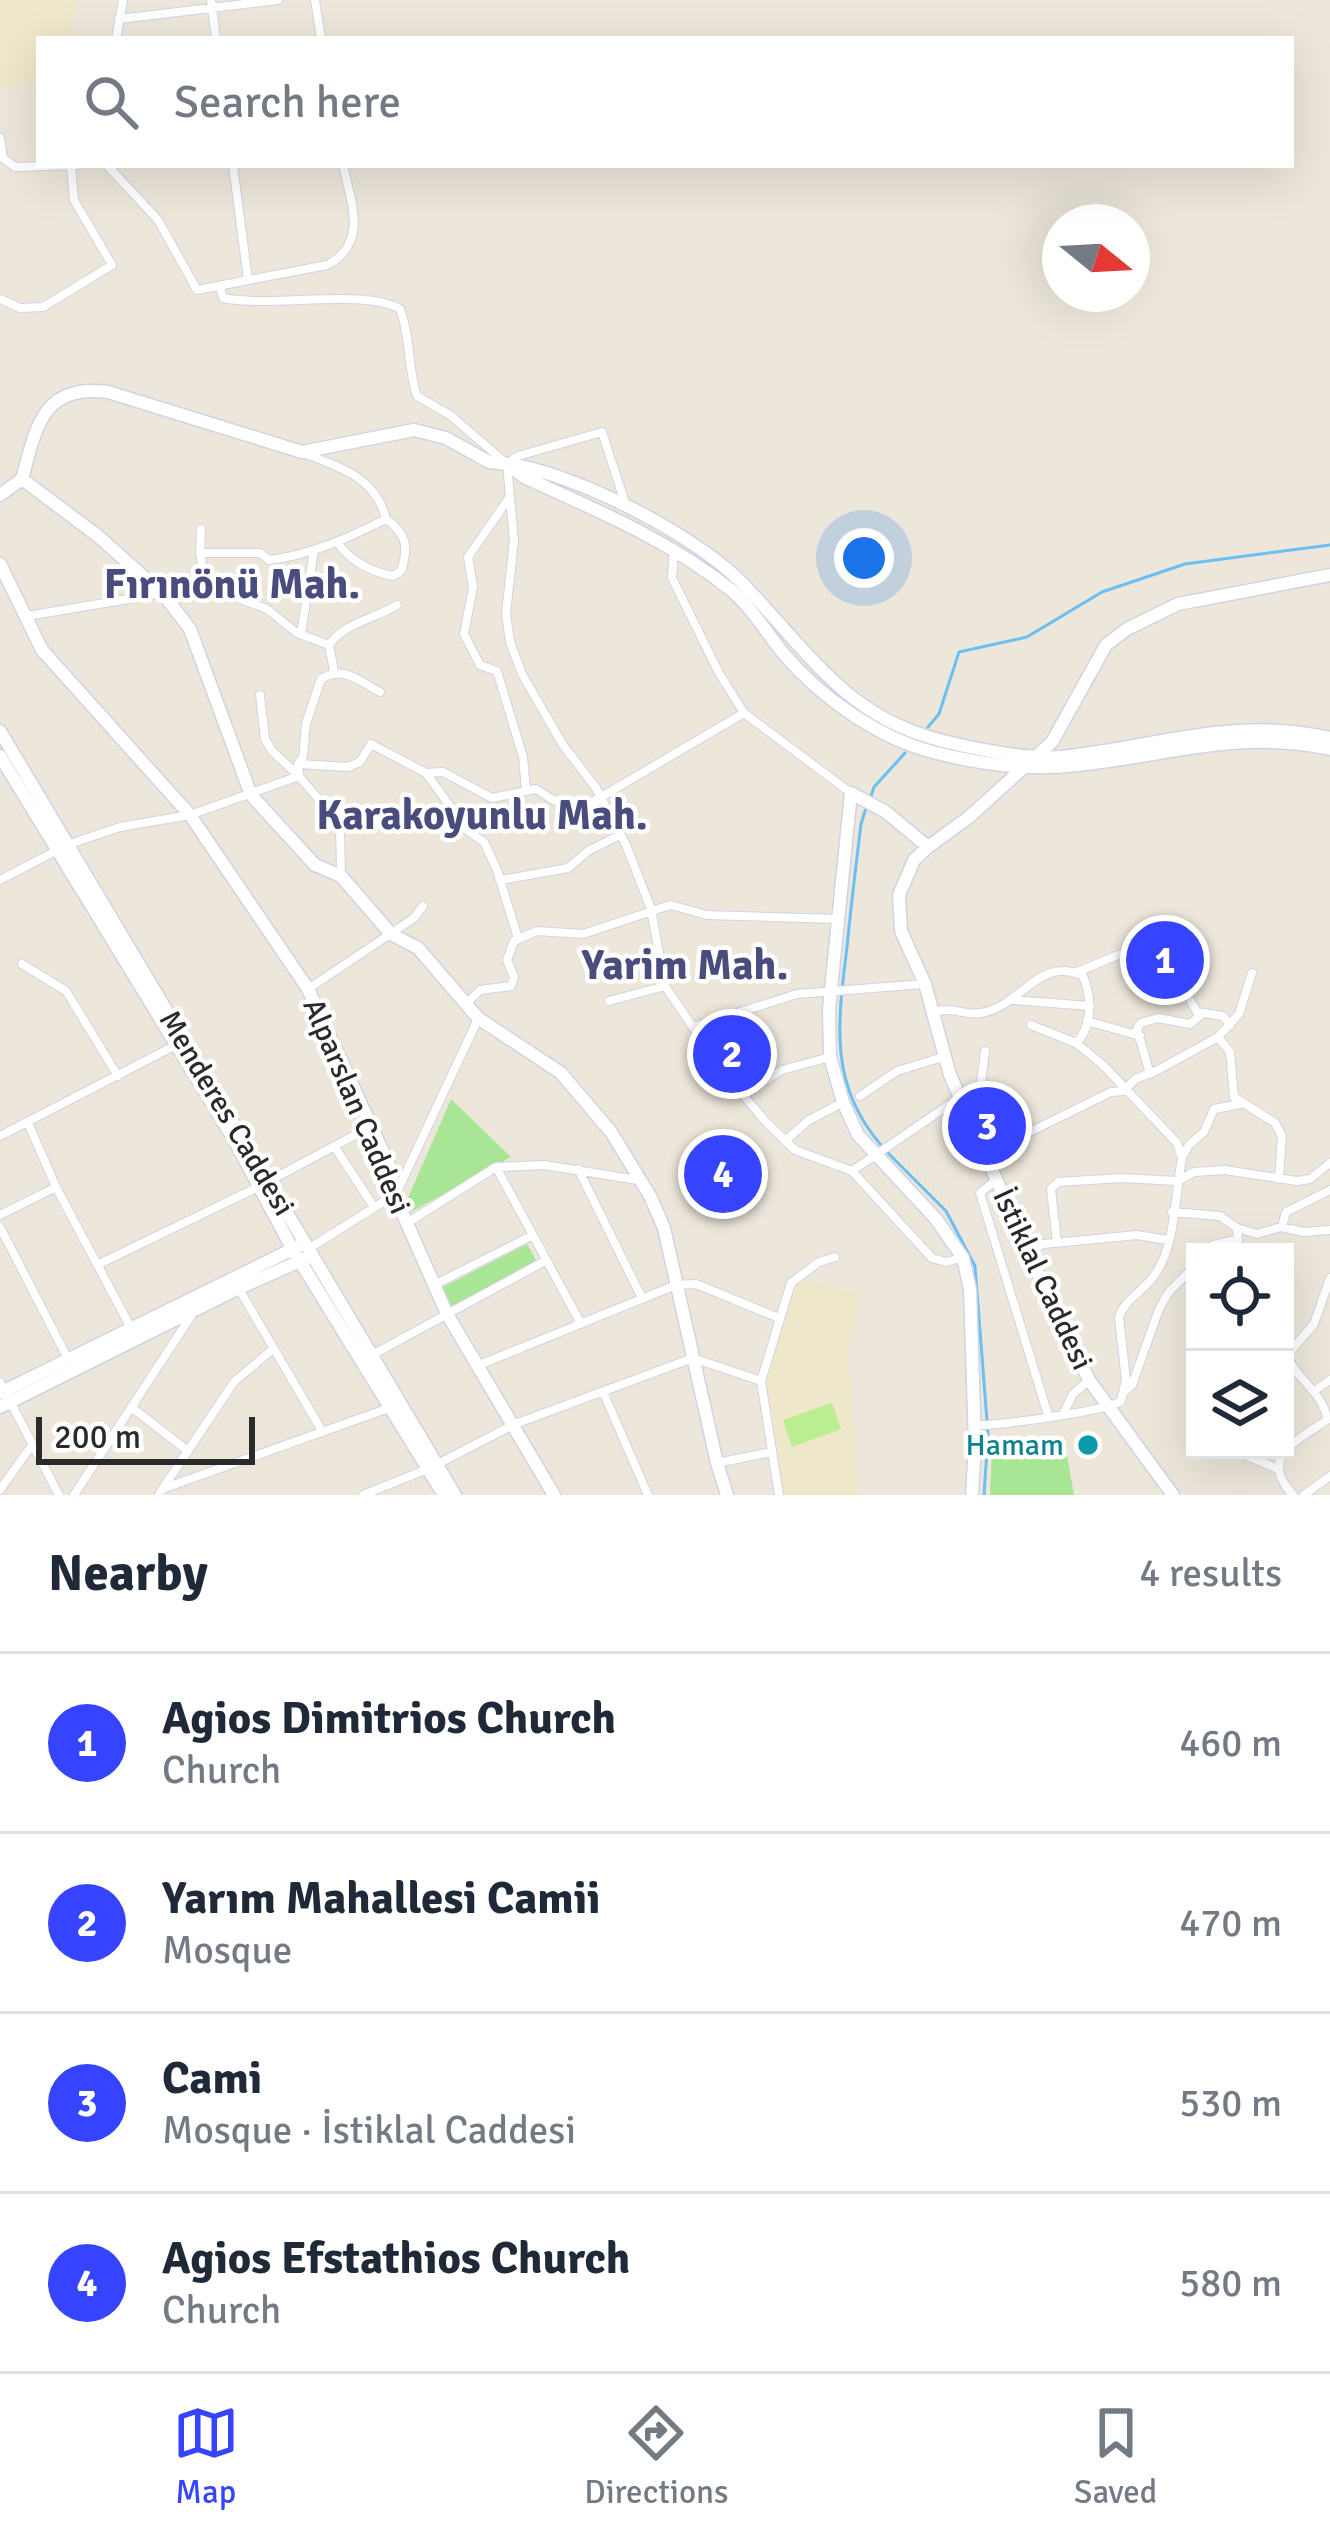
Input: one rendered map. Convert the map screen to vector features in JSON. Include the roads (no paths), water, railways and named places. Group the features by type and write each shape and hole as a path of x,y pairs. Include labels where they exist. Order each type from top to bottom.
{"main road":[{"path":"0,495 22,479 48,406 85,389 302,452 414,430 446,438 489,462 535,468 626,508 735,576 812,664 885,720 939,741 1056,758 1242,728 1330,738"},
{"path":"507,464 524,477 674,549 735,594 801,672 866,722 938,754 1027,768 1080,765 1225,741 1295,742 1330,749"},
{"path":"22,479 98,536 164,595 190,629 251,794 314,865 341,876 391,934 418,948 478,1018 561,1073 611,1132 664,1228 728,1495"},
{"name":"Alparslan Caddesi","path":"0,564 42,650 190,815 308,989 389,1165 407,1223 447,1314 554,1495"},
{"path":"972,1495 978,1425 970,1289 963,1258 881,1154 858,1135 830,1057 838,919 856,795 928,847 1039,757 1106,645 1146,616 1219,594 1330,575"},
{"name":"Menderes Caddesi","path":"0,731 176,1045 264,1183"},
{"name":"Menderes Caddesi","path":"0,756 62,848 264,1183 391,1408 455,1495"},
{"name":"İstiklal Caddesi","path":"928,847 914,860 899,896 898,914 909,955 934,1012 943,1057 1089,1379 1173,1495"},
{"path":"3,1395 193,1313 303,1252"},
{"path":"70,1365 131,1330 303,1252"},
{"name":"Menderes Caddesi","path":"303,1252 370,1356 434,1466 445,1495"}],"street":[{"path":"116,36 123,0"},
{"path":"119,19 212,4 278,0"},
{"path":"315,0 321,36"},
{"path":"212,4 217,36"},
{"path":"0,138 4,166 36,166"},
{"path":"0,298 20,308 44,307 112,265 74,200 75,168"},
{"path":"110,168 165,230 197,290 327,265 348,249 356,225 344,168"},
{"path":"233,168 248,280"},
{"path":"220,287 223,298 253,304 360,298 400,309 417,396 450,415 507,464 514,541 506,613 510,642 522,674 620,836 651,909 664,986 743,1095 795,1150 852,1171 932,1258 946,1262 963,1258"},
{"path":"507,464 518,456 602,432 626,508"},
{"path":"302,452 359,474 407,544 401,571 393,576 378,574 347,556 338,543"},
{"path":"510,497 468,557 473,587 464,634 480,664 497,671 523,757 526,790"},
{"path":"200,553 260,553 269,560 338,543 386,519"},
{"path":"201,529 206,586"},
{"path":"674,549 672,578 744,713 856,795"},
{"path":"302,634 314,550"},
{"path":"27,616 206,586 267,610 328,645"},
{"path":"334,671 328,645 339,630 397,605"},
{"path":"299,776 306,724 321,679 334,671 350,674 380,692"},
{"path":"260,695 265,739 272,751 340,825 341,876"},
{"path":"426,773 443,772 492,798 536,789 553,800 584,807 744,713"},
{"path":"298,764 348,766 360,762 371,744 426,773 469,831 484,842 518,938"},
{"path":"0,880 62,848 120,827 190,815 299,776"},
{"path":"500,880 568,868 588,850 620,836"},
{"path":"466,1004 480,989 511,986 514,977 507,960 518,938 537,931 583,934 670,905 707,916 838,919"},
{"path":"308,989 414,918 423,906"},
{"path":"1076,973 1118,955 1149,949 1157,980 1180,982 1197,1012 1223,1016 1231,1025"},
{"path":"22,964 66,991 118,1076"},
{"path":"934,1012 948,1007 978,1014 1013,1000 1031,980 1056,970 1076,973 1083,976 1090,1006 1084,1035 1076,1043"},
{"path":"983,1150 1111,1092 1124,1091 1135,1078 1218,1037 1239,1015 1252,973"},
{"path":"692,1027 797,994 925,984"},
{"path":"609,1001 664,986"},
{"path":"1013,1000 1090,1006"},
{"path":"1150,1074 1137,1029 1141,1023 1158,1018 1190,1024 1203,1013"},
{"path":"303,1252 396,1194 478,1018"},
{"path":"1087,1021 1140,1036"},
{"path":"1031,1025 1076,1043 1103,1065 1177,1143 1182,1158"},
{"path":"1218,1037 1230,1052 1232,1088 1240,1104"},
{"path":"0,1136 176,1045"},
{"path":"969,1122 977,1114 985,1051"},
{"path":"743,1095 793,1066 830,1057"},
{"path":"860,1096 897,1071 943,1057"},
{"path":"852,1171 959,1097"},
{"path":"786,1140 808,1120 843,1102"},
{"path":"978,1425 1108,1410 1121,1401 1126,1380 1118,1317 1121,1308 1153,1277 1167,1240 1182,1158 1189,1144 1204,1132 1214,1108 1240,1104 1275,1123 1282,1136 1279,1180"},
{"path":"28,1123 131,1330"},
{"path":"97,1264 371,1126"},
{"path":"334,1146 374,1208"},
{"path":"1057,1243 1051,1189 1058,1183 1121,1178 1178,1181 1194,1172 1225,1170 1279,1180 1310,1179 1330,1163"},
{"path":"407,1223 496,1167 544,1165 639,1180"},
{"path":"496,1167 580,1322"},
{"path":"578,1169 641,1296"},
{"path":"997,1179 980,1192 1048,1415"},
{"path":"0,1215 56,1187"},
{"path":"1281,1227 1286,1212 1330,1190"},
{"path":"1172,1212 1220,1216 1256,1234 1281,1227 1330,1230"},
{"path":"0,1226 70,1365"},
{"path":"1237,1228 1237,1243"},
{"path":"1030,1250 1137,1235 1167,1240"},
{"path":"434,1285 532,1236"},
{"path":"1222,1243 1236,1240"},
{"path":"779,1495 761,1381 791,1283 819,1262 835,1257"},
{"path":"370,1356 545,1261"},
{"path":"1124,1392 1132,1385 1147,1337 1169,1292 1186,1276"},
{"path":"1153,1277 1169,1292"},
{"path":"1290,1351 1314,1324 1330,1278"},
{"path":"479,1365 676,1285 695,1284 779,1318"},
{"path":"238,1288 322,1431"},
{"path":"74,1495 193,1313"},
{"path":"161,1492 234,1382 273,1349"},
{"path":"363,1495 434,1466 515,1424 693,1358 761,1381"},
{"path":"1293,1495 1277,1478 1276,1468 1283,1453 1327,1420 1326,1407 1294,1369"},
{"path":"1064,1412 1072,1394 1089,1379"},
{"path":"1314,1391 1330,1380"},
{"path":"604,1394 648,1495"},
{"path":"3,1395 59,1495"},
{"path":"130,1406 188,1451"},
{"path":"161,1492 391,1408"},
{"path":"0,1490 32,1445"},
{"path":"717,1463 771,1452"},
{"path":"1254,1459 1276,1468"},
{"path":"1304,1495 1330,1476"}],"waterway":[{"path":"928,727 939,714 959,652 1027,637 1102,592 1185,564 1330,545"},
{"path":"870,799 874,787 905,753"},
{"path":"866,808 844,974 841,1051 852,1099 881,1145"},
{"path":"887,1152 946,1211 975,1266 988,1434 984,1495"}],"place":[{"name":"Agios Dimitrios Church","path":"1165,960"},
{"name":"Yarım Mahallesi Camii","path":"732,1054"},
{"name":"Cami","path":"987,1126"},
{"name":"Agios Efstathios Church","path":"723,1174"},
{"name":"Hamam","path":"1088,1445"}],"district":[{"name":"Fırınönü Mah.","path":"232,583"},
{"name":"Karakoyunlu Mah.","path":"482,814"},
{"name":"Yarim Mah.","path":"685,964"}]}
